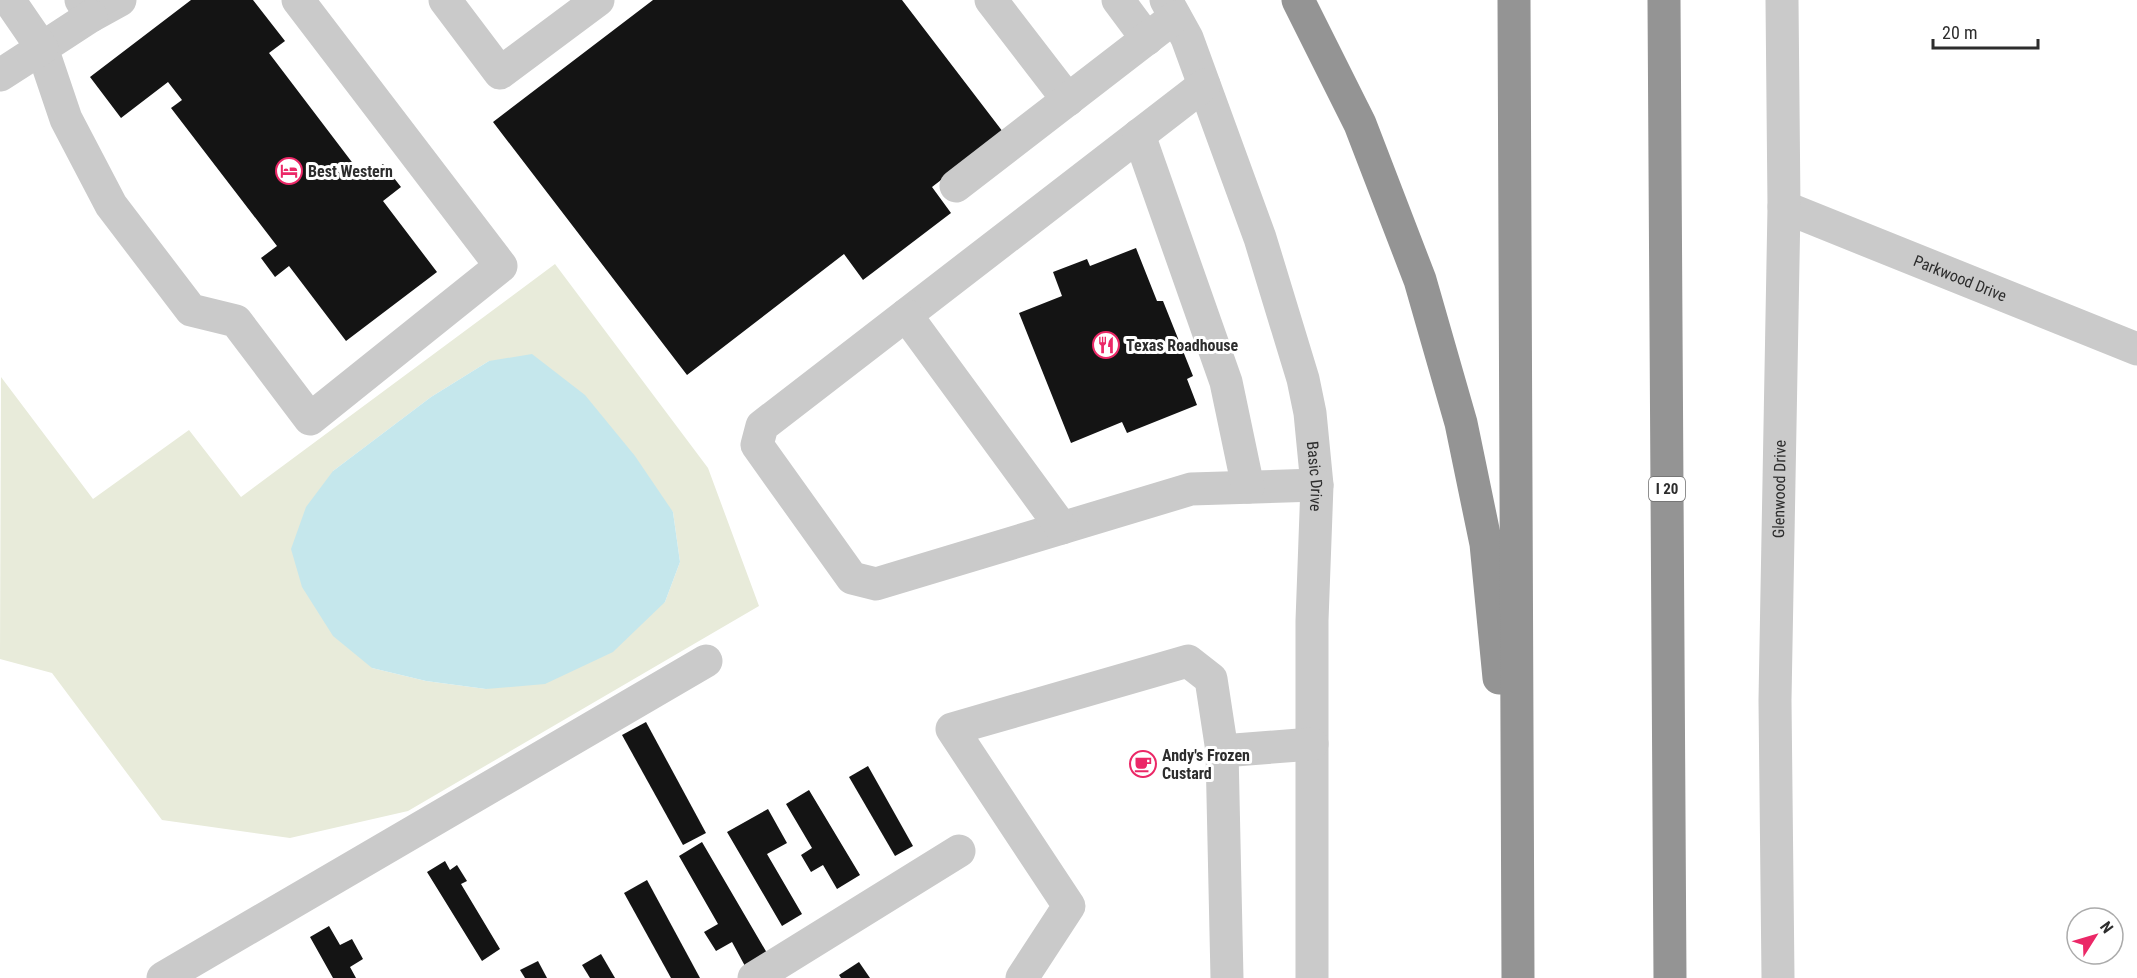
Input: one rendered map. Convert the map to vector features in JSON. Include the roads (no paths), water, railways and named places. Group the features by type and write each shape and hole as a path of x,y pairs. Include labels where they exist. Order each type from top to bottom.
{"highway":[{"path":"1298,0 1360,124 1420,280 1461,423 1486,544 1519,897"},
{"path":"1514,0 1518,978"},
{"name":"I 20","path":"1664,0 1670,978"}],"street":[{"path":"9,0 42,48 66,119 111,205 191,310 236,321 310,419 501,266 298,0"},
{"path":"0,75 42,48 86,8 120,0"},
{"path":"445,0 500,73 585,4"},
{"path":"991,0 1068,100"},
{"path":"1118,0 1147,39"},
{"name":"Glenwood Drive","path":"1778,978 1775,700 1784,207 1782,0"},
{"path":"956,186 1147,39 1170,8"},
{"name":"Basic Drive","path":"1170,8 1187,38 1260,238 1303,379 1311,413 1317,485 1312,621 1312,978"},
{"path":"1204,85 762,426 756,445 852,578 876,584 1191,489 1317,485"},
{"path":"1139,135 1226,382 1248,488"},
{"name":"Parkwood Drive","path":"1784,207 2137,349"},
{"path":"906,315 1062,528"},
{"path":"163,978 706,661"},
{"path":"1022,978 1069,906 952,729 1188,661 1211,679 1222,751 1227,978"},
{"path":"1222,751 1312,744"},
{"path":"754,978 959,851"}],"water":[{"path":"532,354 585,395 635,456 673,512 680,562 665,602 613,652 545,684 486,689 426,681 372,668 333,636 302,587 291,549 306,507 333,471 431,397 489,361"}],"place":[{"name":"Best Western","path":"289,171"},
{"name":"Texas Roadhouse","path":"1106,345"},
{"name":"Andy's Frozen Custard","path":"1143,764"}]}
